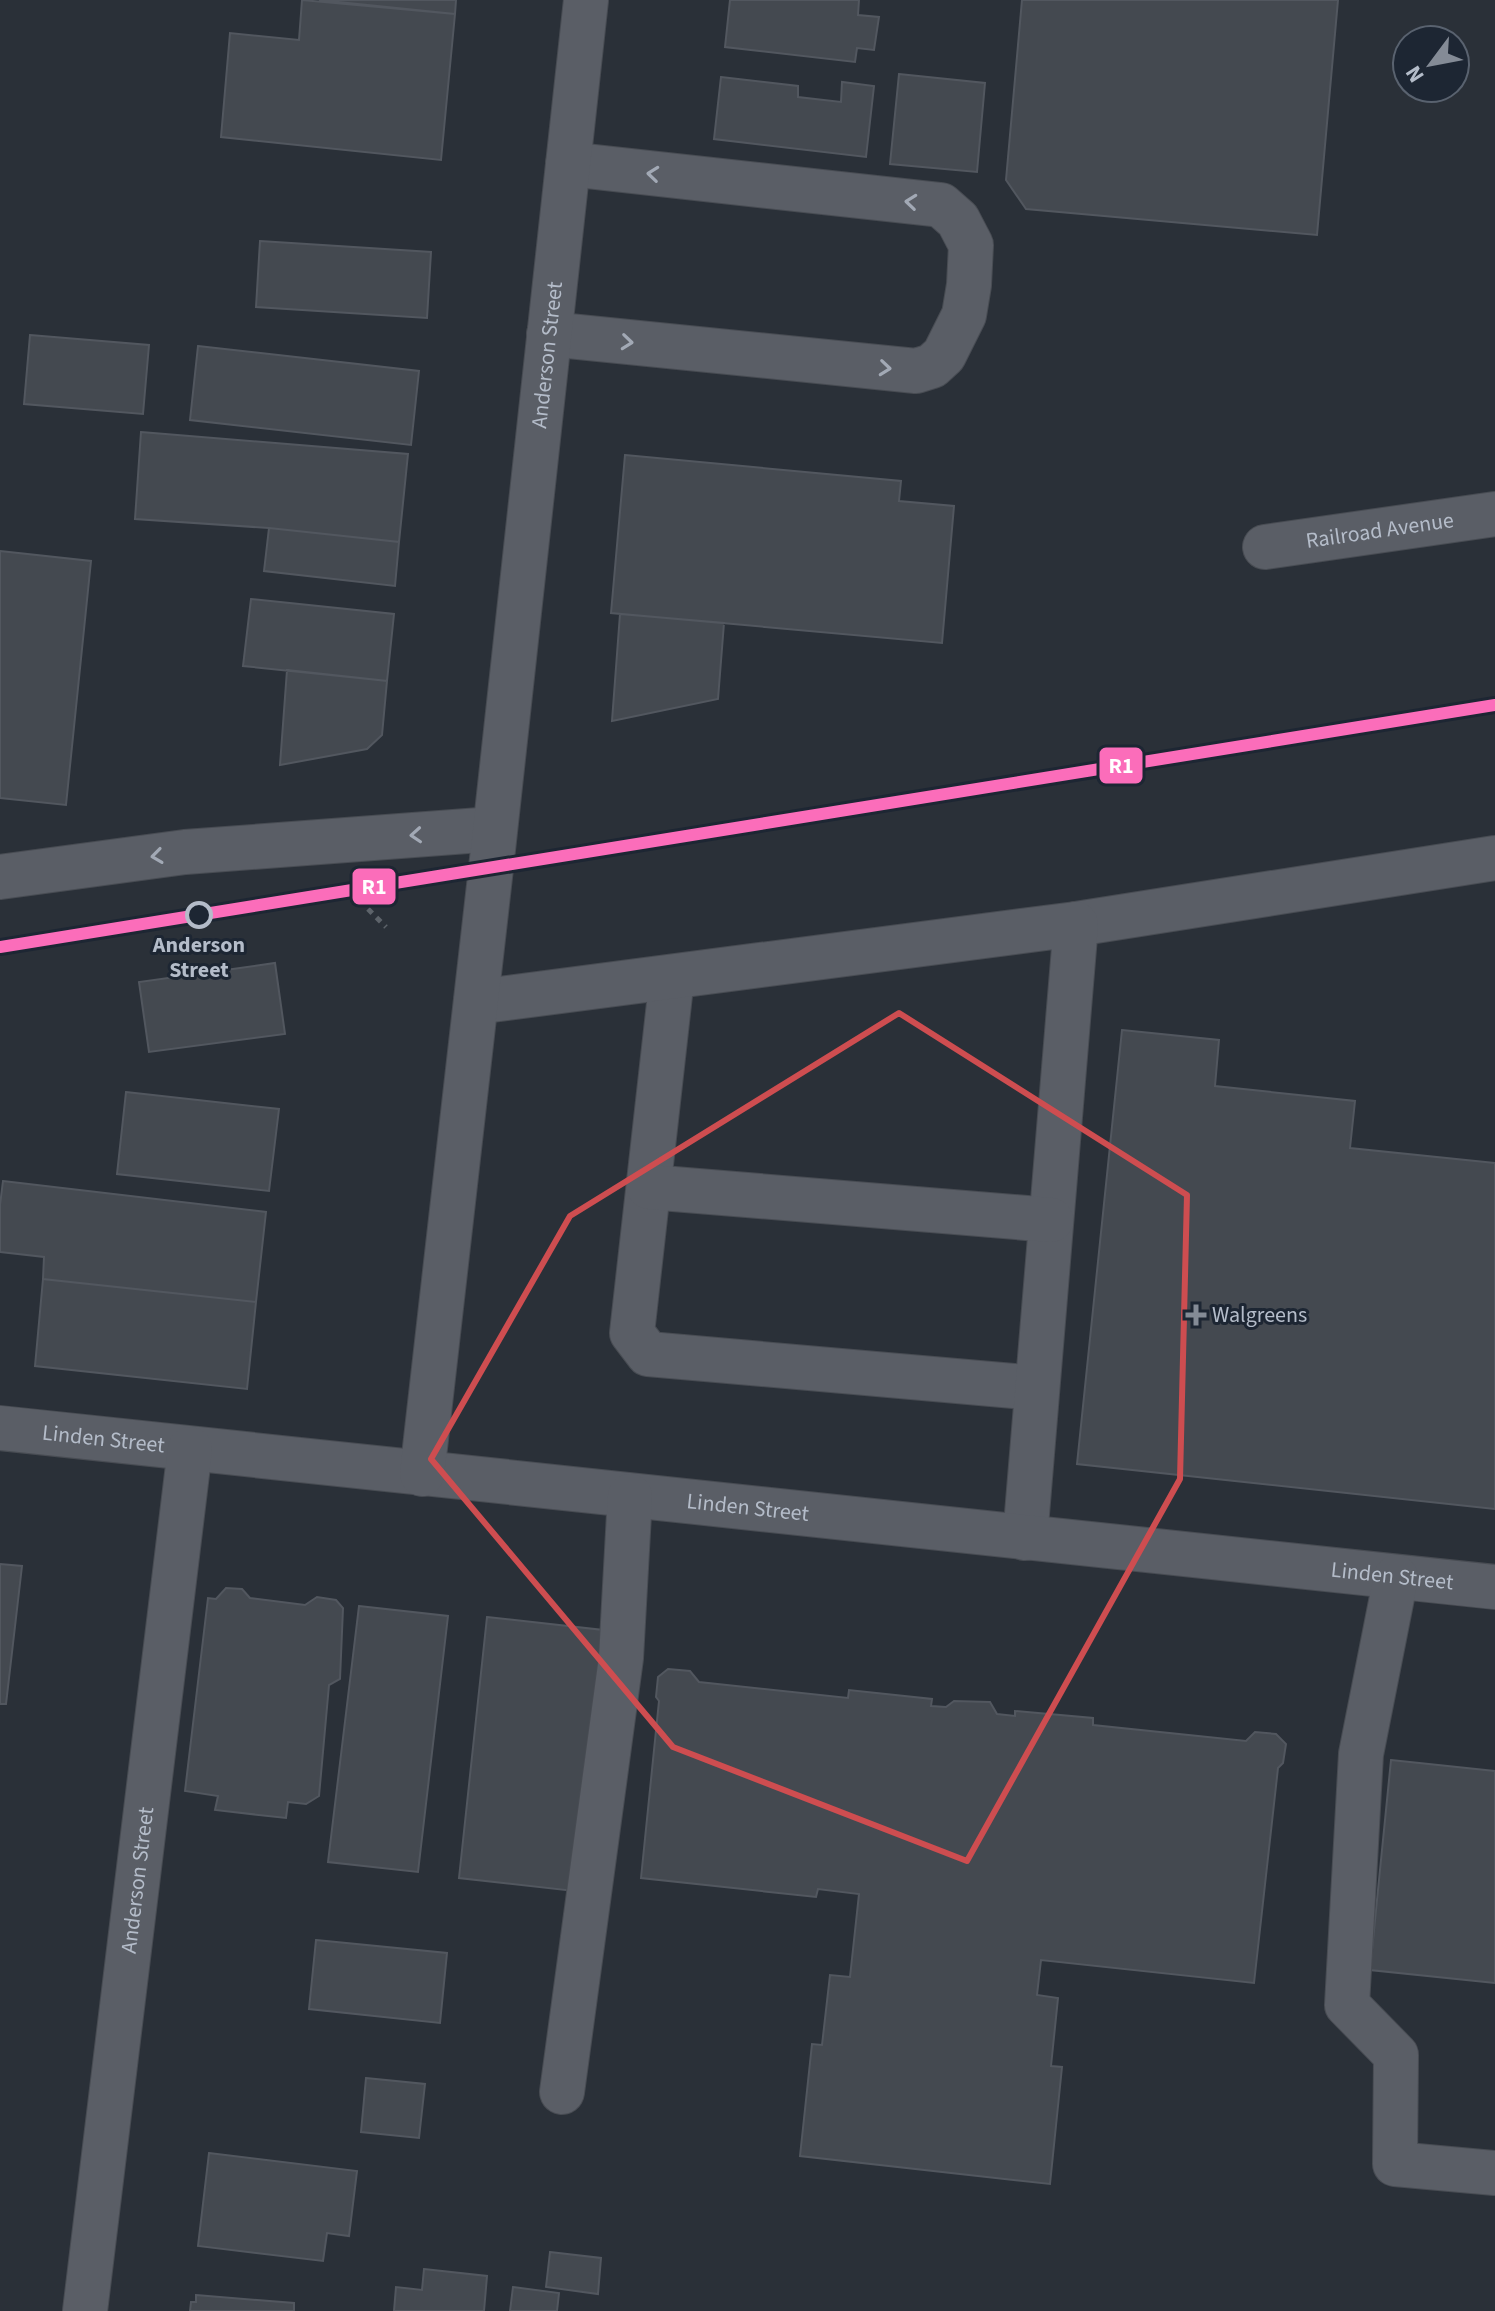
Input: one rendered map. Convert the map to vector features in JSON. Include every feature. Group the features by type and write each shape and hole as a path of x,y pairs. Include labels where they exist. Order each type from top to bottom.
{"street":[{"name":"Anderson Street","path":"422,1474 586,0"},
{"path":"549,334 916,371 932,366 944,355 964,315 969,285 971,245 958,220 941,205 568,164"},
{"name":"Railroad Avenue","path":"1265,547 1495,514"},
{"path":"0,877 185,852 494,829"},
{"path":"476,1002 1076,924 1495,858"},
{"path":"1025,1538 1076,924"},
{"path":"672,977 632,1333 648,1354 1037,1388"},
{"path":"649,1187 1051,1220"},
{"name":"Linden Street","path":"0,1428 1495,1587"},
{"name":"Anderson Street","path":"85,2311 190,1449"},
{"path":"562,2092 621,1658 630,1496"},
{"path":"1396,1577 1361,1754 1347,2005 1396,2055 1395,2164 1495,2173"}],"path":[{"path":"368,909 386,927"}],"highlighted area":[{"path":"899,1013 1187,1195 1180,1479 967,1861 673,1747 431,1459 570,1216"}],"building":[{"path":"302,0 455,14 441,160 221,137 230,33 299,40"},
{"path":"319,0 456,0 455,14"},
{"path":"730,0 859,0 858,15 879,17 874,50 857,48 855,62 725,47"},
{"path":"1022,0 1338,0 1317,235 1026,209 1006,180"},
{"path":"899,74 985,83 977,172 890,164"},
{"path":"721,77 798,86 798,97 841,102 842,82 874,86 866,157 714,139"},
{"path":"260,241 431,252 427,318 256,307"},
{"path":"30,335 149,345 143,414 24,404"},
{"path":"198,346 419,371 411,445 190,420"},
{"path":"141,432 408,454 399,542 269,528 135,519"},
{"path":"625,455 901,481 899,501 954,506 942,643 611,613"},
{"path":"269,528 399,542 395,586 264,571"},
{"path":"0,551 91,561 66,805 0,798"},
{"path":"251,599 394,614 387,681 243,666"},
{"path":"620,614 724,623 718,699 612,721"},
{"path":"287,670 387,681 382,735 367,749 280,765"},
{"path":"275,963 285,1034 149,1052 139,982"},
{"path":"1122,1030 1219,1040 1215,1086 1355,1101 1350,1148 1495,1163 1495,1509 1077,1464"},
{"path":"126,1092 279,1109 269,1191 117,1174"},
{"path":"3,1181 266,1212 256,1302 43,1279 44,1257 0,1252"},
{"path":"43,1279 256,1302 247,1389 35,1366"},
{"path":"0,1564 22,1566 6,1704 0,1704"},
{"path":"226,1588 242,1589 250,1598 305,1605 317,1597 336,1600 343,1608 340,1679 329,1685 319,1796 306,1804 288,1802 286,1818 215,1810 218,1796 185,1791 208,1598 216,1599"},
{"path":"359,1606 448,1616 418,1872 328,1862"},
{"path":"487,1617 603,1630 574,1891 459,1878"},
{"path":"668,1669 690,1671 699,1682 848,1698 849,1690 932,1699 931,1706 946,1707 954,1701 990,1702 997,1714 1015,1716 1015,1711 1093,1718 1093,1725 1246,1741 1255,1732 1276,1734 1286,1744 1283,1763 1278,1768 1254,1983 1041,1960 1037,1995 1058,1998 1051,2066 1062,2067 1050,2184 800,2156 812,2044 822,2045 830,1975 850,1977 859,1894 818,1889 816,1897 641,1878 659,1701 656,1697 658,1677"},
{"path":"1391,1760 1495,1771 1495,1983 1370,1970"},
{"path":"316,1940 447,1953 440,2023 309,2009"},
{"path":"366,2078 425,2084 419,2138 361,2132"},
{"path":"209,2153 357,2171 349,2236 327,2233 323,2261 198,2246"},
{"path":"550,2252 601,2258 598,2294 546,2287"},
{"path":"424,2269 487,2276 484,2311 394,2311 396,2287 422,2290"},
{"path":"513,2287 559,2293 557,2311 510,2311"},
{"path":"196,2295 294,2303 294,2311 190,2311 191,2302 196,2302"}],"transit line":[{"name":"R1","path":"0,947 1495,705"}],"place":[{"name":"Anderson Street","path":"199,915"},
{"name":"Walgreens","path":"1196,1315"}]}
